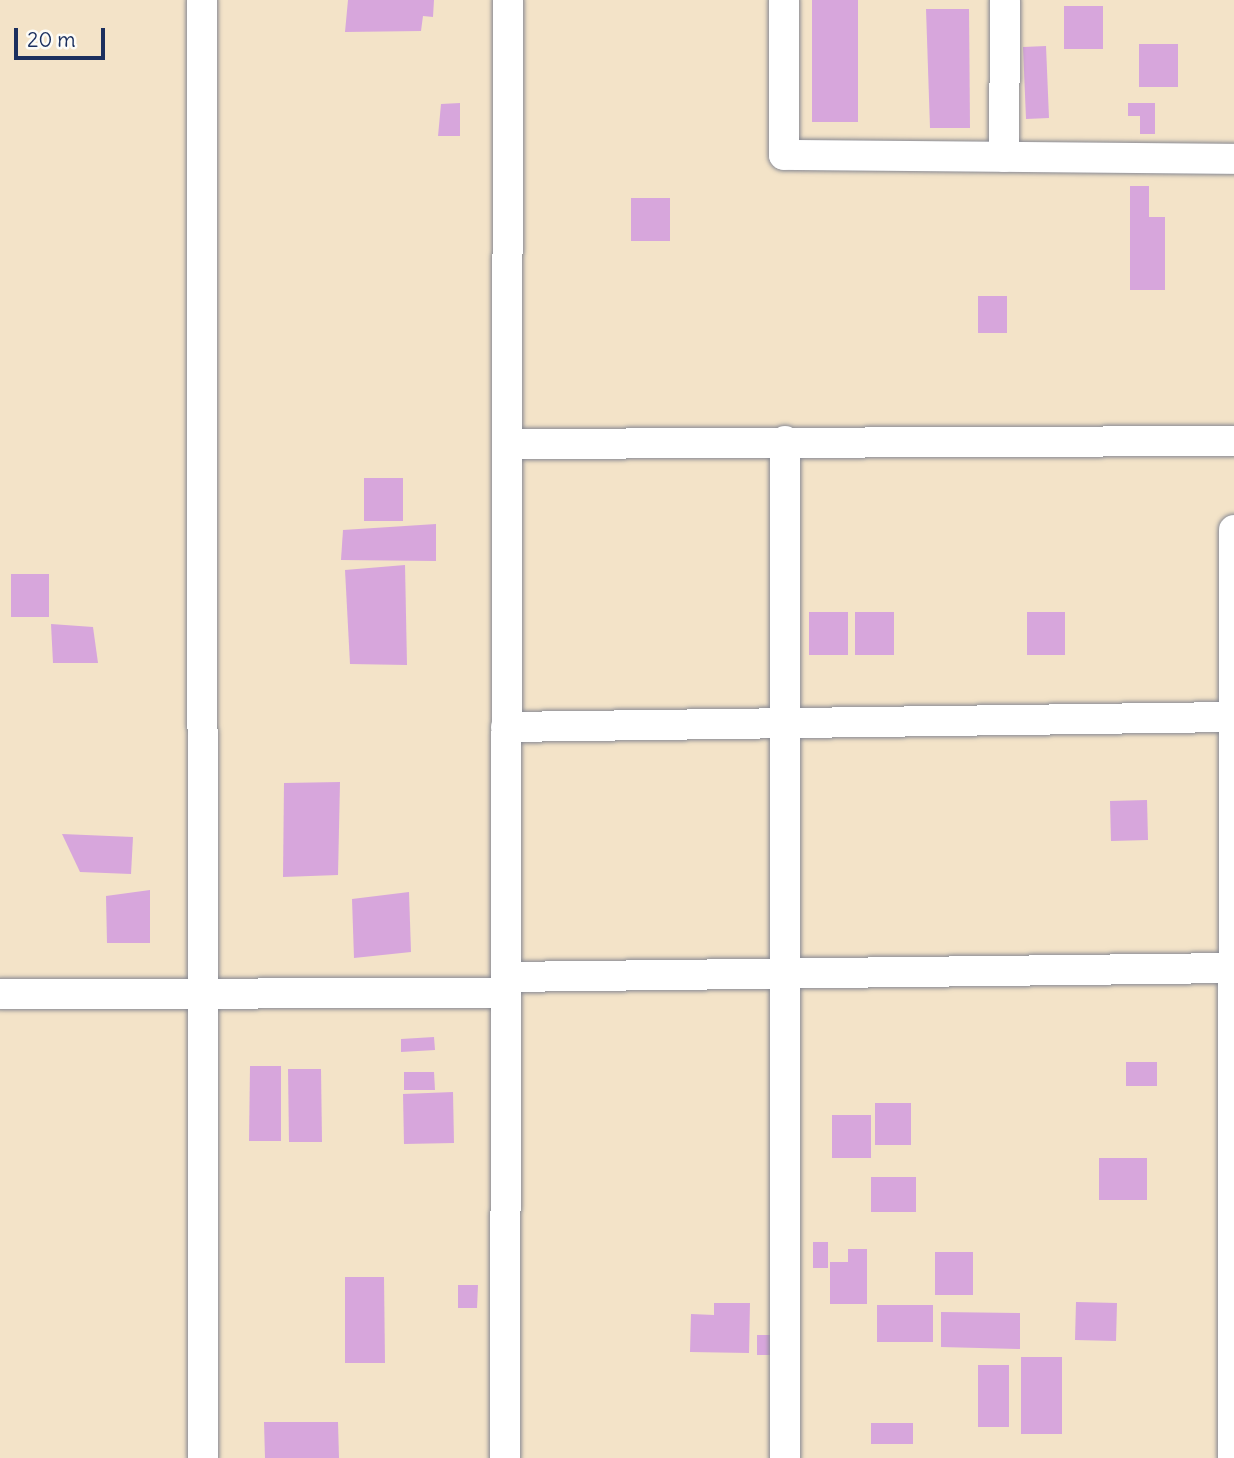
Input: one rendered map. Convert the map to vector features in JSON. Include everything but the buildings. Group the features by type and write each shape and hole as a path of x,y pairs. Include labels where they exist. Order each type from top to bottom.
{"street":[{"path":"202,0 203,1458"},
{"path":"505,1458 508,0"},
{"path":"784,0 784,155 1234,159"},
{"path":"1004,157 1005,0"},
{"path":"785,441 785,1458"},
{"path":"507,444 1234,441"},
{"path":"1233,1458 1234,530"},
{"path":"506,727 1234,717"},
{"path":"0,994 203,993 506,985 785,971 1234,968"}]}
